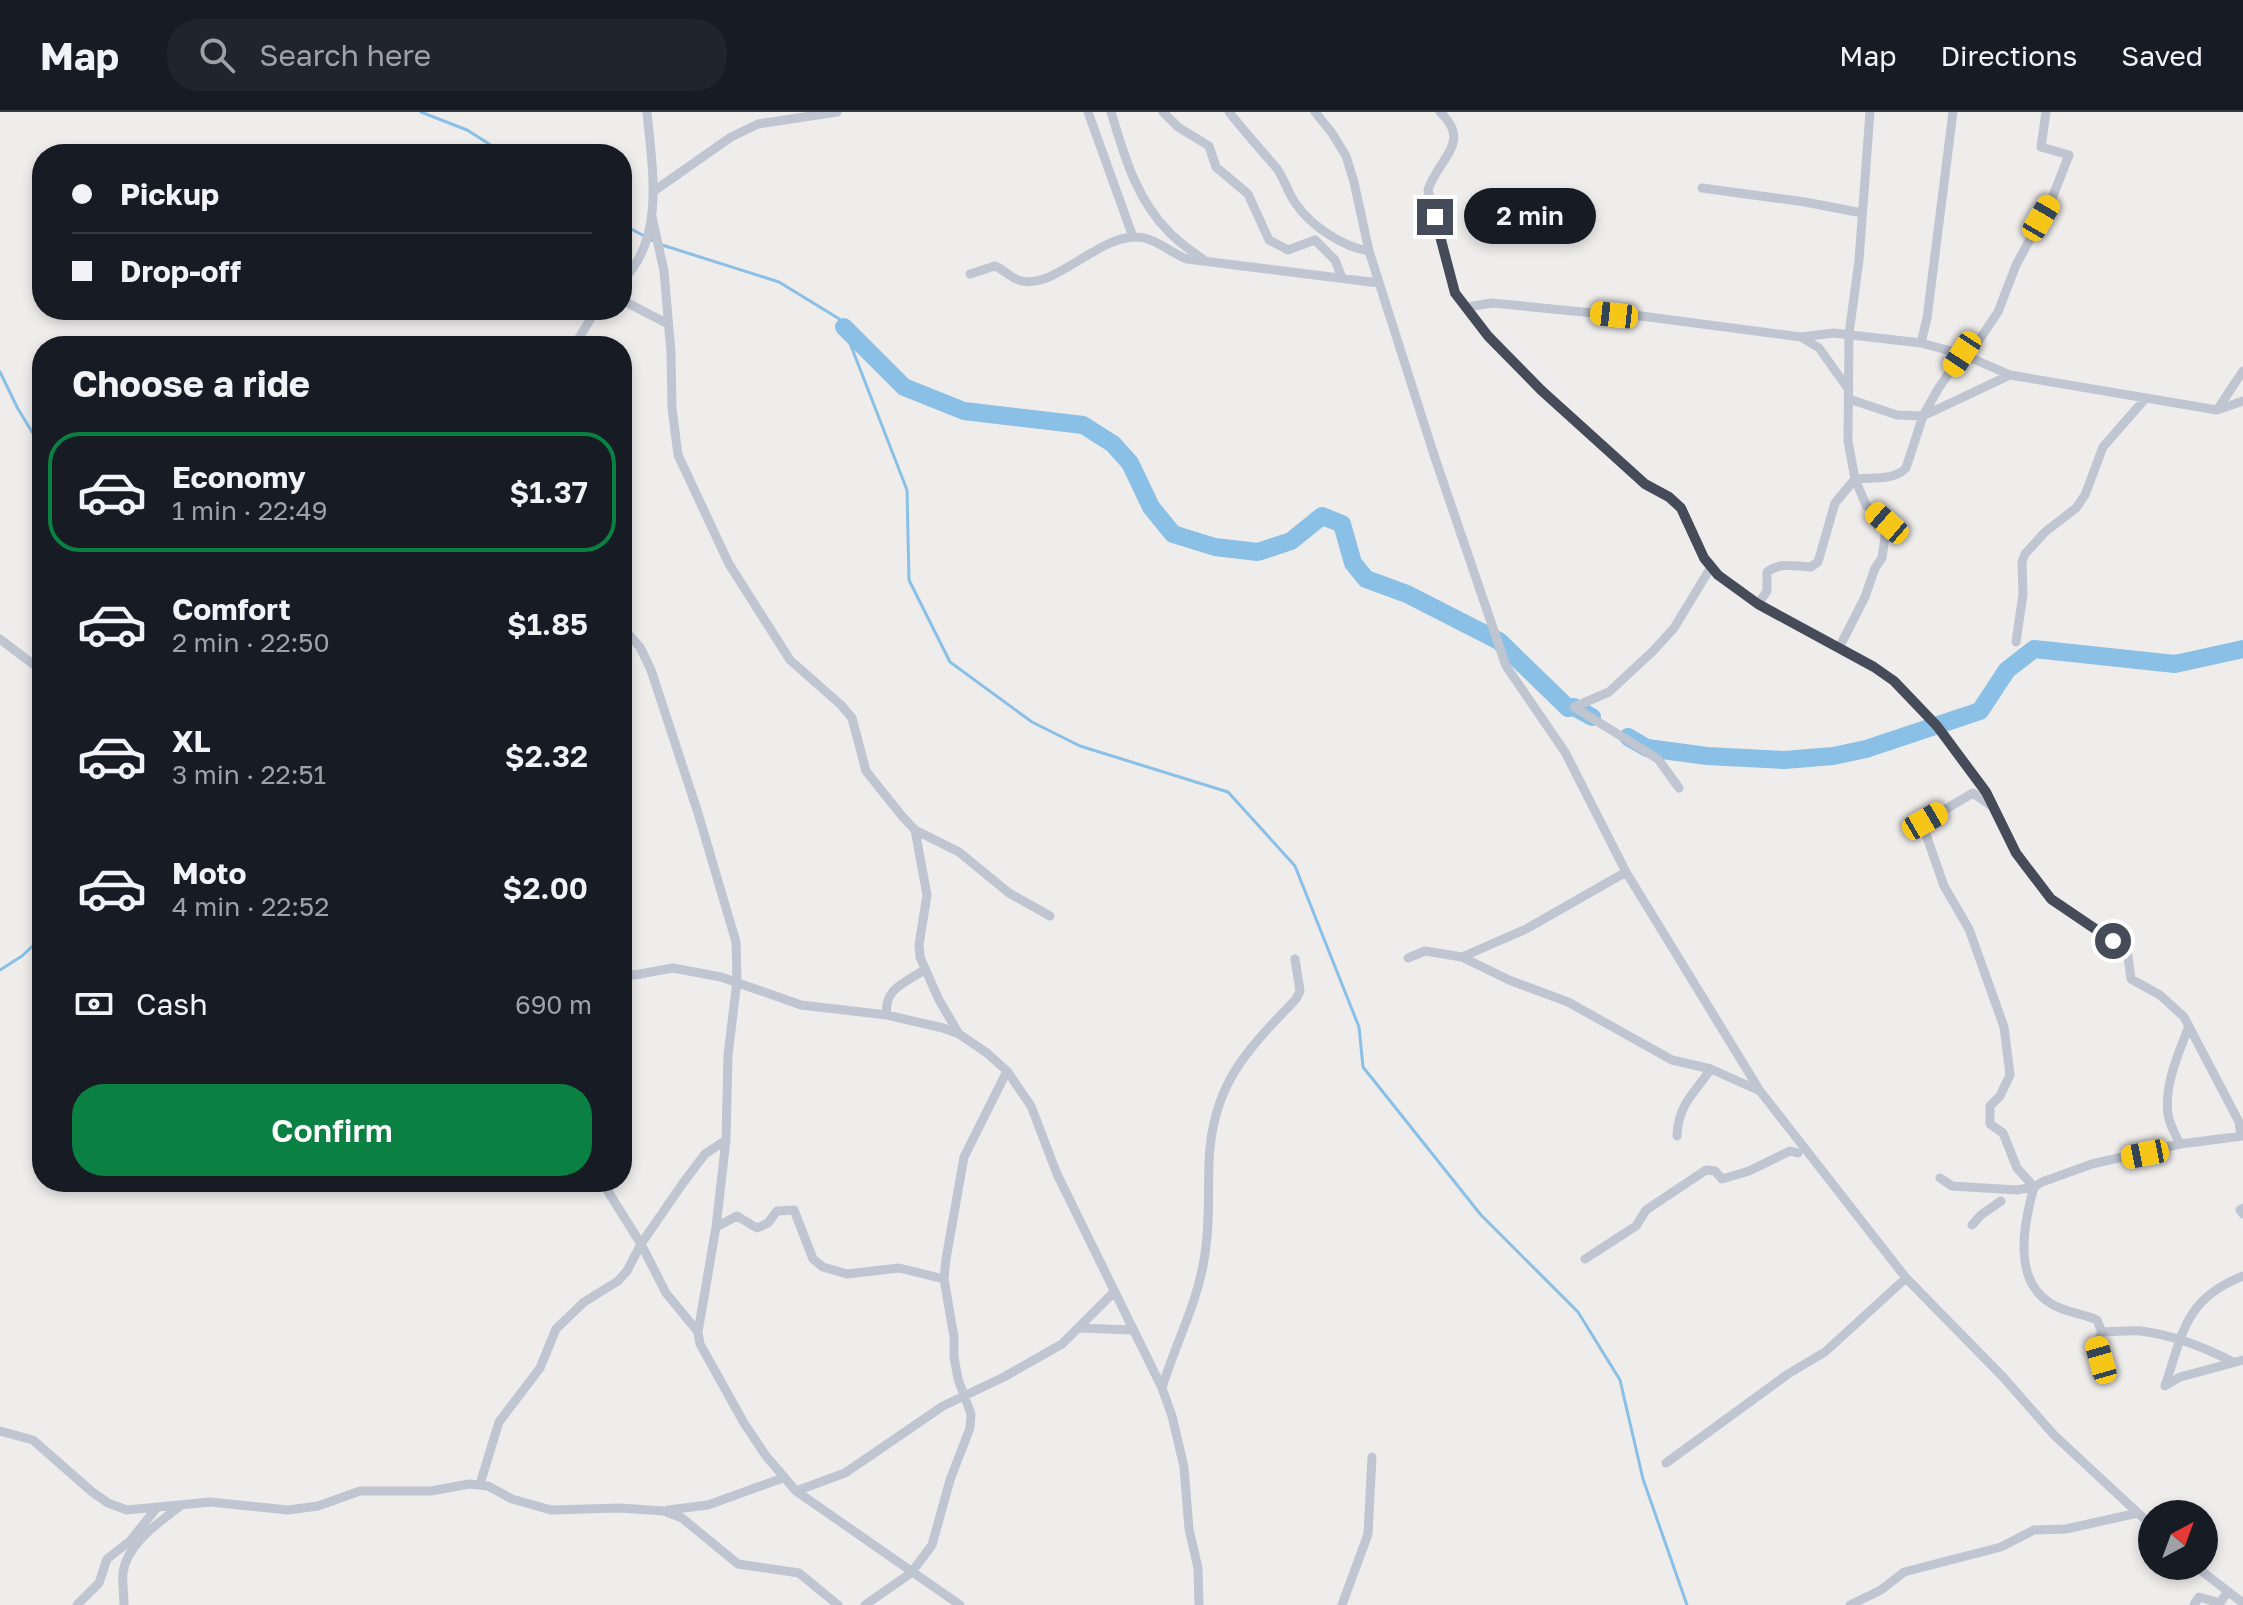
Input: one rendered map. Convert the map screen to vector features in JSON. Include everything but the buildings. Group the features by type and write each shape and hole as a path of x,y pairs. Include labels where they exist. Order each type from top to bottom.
{"street":[{"path":"632,268 652,217 654,191 647,112"},
{"path":"654,191 731,137 758,124 837,112"},
{"path":"1088,112 1133,237"},
{"path":"1111,112 1129,169 1150,209 1170,234 1204,260"},
{"path":"1163,112 1178,127 1209,146 1216,167 1248,194 1269,240 1288,250 1315,240 1335,260 1342,278"},
{"path":"1229,112 1275,166 1296,205 1307,216 1352,248 1369,251"},
{"path":"1315,112 1346,156 1379,283 1506,666 1565,752 1626,872 1760,1091 1906,1278 2003,1377 2054,1435 2138,1513"},
{"path":"1440,112 1452,123 1456,133 1454,144 1431,179 1428,190 1455,293 1488,336 1541,390 1645,484 1669,497 1681,508 1704,558 1727,582 1758,604 1874,667 1912,698 1986,792 2016,853 2051,899 2127,950 2131,979 2160,995 2184,1017 2239,1122 2242,1136 2180,1144 2080,1168 2034,1187 2008,1191 1952,1186 1940,1178"},
{"path":"1839,648 1882,558 1887,523 1866,505 1855,479 1848,441 1849,334 1870,112"},
{"path":"1921,343 1927,318 1953,112"},
{"path":"1758,604 1767,591 1767,572 1774,566 1811,567 1818,562 1835,503 1855,479 1900,474 1911,459 1923,416 1962,354 1973,349 1998,312 2016,265 2051,201 2069,155 2041,147 2046,112"},
{"path":"1702,188 1862,213"},
{"path":"652,217 664,271 672,408 678,455 744,588 790,660 852,718 866,771 915,830 959,852 1009,893 1050,916"},
{"path":"970,274 995,266 1017,280 1036,281 1111,243 1133,237 1152,240 1187,259 1379,283"},
{"path":"1467,307 1492,303 1626,314 1801,337 1809,340 1828,358 1849,394 1897,415 1923,416 2010,375"},
{"path":"632,305 668,324"},
{"path":"1801,337 1822,333 1849,334 1921,343 1962,354 2010,375 2217,410 2243,401"},
{"path":"2217,410 2243,371"},
{"path":"2016,642 2025,554 2045,532 2076,508 2085,495 2103,447 2145,399"},
{"path":"1679,788 1658,759 1574,707 1609,692 1653,651 1674,628 1711,567"},
{"path":"632,638 651,670 736,942 737,981 728,1055 726,1140 716,1227 698,1332"},
{"path":"0,639 32,663"},
{"path":"1996,810 1973,793 1922,823 1944,886 1969,929 2004,1027 2010,1075 2000,1096 1990,1106 1990,1124 2003,1133 2017,1168 2034,1187"},
{"path":"915,830 927,895 919,945 924,970 959,1034"},
{"path":"1462,957 1526,929 1626,872"},
{"path":"1408,958 1425,951 1462,957 1499,976 1585,1010 1672,1060 1711,1069 1760,1091"},
{"path":"1162,1388 1199,1285 1205,1257 1209,1159 1220,1104 1227,1083 1244,1054 1296,999 1300,991 1295,959"},
{"path":"632,974 673,968 737,981 801,1005 887,1015 959,1034 1007,1071 1031,1106 1057,1174 1162,1388 1184,1467 1189,1529 1198,1568 1199,1605"},
{"path":"887,1015 885,1003 889,994 924,970"},
{"path":"2180,1144 2168,1114 2168,1102 2177,1055 2189,1026"},
{"path":"1677,1136 1677,1118 1681,1109 1711,1069"},
{"path":"865,1605 911,1573 932,1545 950,1480 970,1428 971,1414 956,1368 944,1279 964,1157 1007,1071"},
{"path":"480,1484 499,1422 540,1368 556,1329 584,1302 618,1281 632,1265 663,1209 705,1154 726,1140"},
{"path":"1585,1259 1636,1226 1646,1210 1706,1170 1715,1171 1722,1179 1757,1168 1790,1151 1798,1153"},
{"path":"2034,1187 2024,1222 2026,1268 2034,1287 2052,1305 2097,1320 2102,1332 2096,1344 2101,1360"},
{"path":"608,1192 641,1244 666,1293 698,1332 712,1367 744,1423 783,1478 796,1491 960,1605"},
{"path":"1972,1225 2001,1201"},
{"path":"2243,1208 2240,1210 2243,1214"},
{"path":"716,1227 737,1216 757,1228 768,1223 777,1211 794,1210 813,1259 823,1267 847,1274 899,1268 944,1279"},
{"path":"2238,1361 2180,1377 2165,1386 2190,1317 2206,1295 2243,1276"},
{"path":"1666,1463 1788,1374 1825,1352 1906,1278"},
{"path":"796,1491 845,1473 934,1412 1046,1353 1080,1328 1114,1292"},
{"path":"1080,1328 1132,1330"},
{"path":"2102,1332 2140,1331 2238,1361"},
{"path":"0,1431 33,1440 108,1503 127,1510 155,1510 210,1502 288,1510 318,1506 360,1491 431,1491 480,1484 512,1499 551,1510 619,1508 664,1511 708,1505 783,1478"},
{"path":"1342,1605 1368,1534 1372,1457"},
{"path":"124,1605 123,1573 126,1561 140,1540 184,1504"},
{"path":"77,1605 99,1583 107,1559 130,1541 155,1510"},
{"path":"664,1511 682,1518 738,1564 799,1573 838,1605"},
{"path":"1850,1605 1881,1590 1904,1572 2001,1547 2034,1530 2066,1529 2138,1513"},
{"path":"2213,1580 2243,1603"},
{"path":"2194,1605 2199,1597 2220,1603 2228,1591"}],"waterway":[{"path":"421,112 467,130 489,144"},
{"path":"632,229 659,244 779,282 841,320 907,490 909,580 950,662 1032,722 1080,746 1228,792 1295,866 1359,1027 1363,1067 1481,1215 1578,1312 1620,1380 1643,1479 1687,1605"},
{"path":"844,327 904,387 964,411 1083,425 1113,444 1130,463 1151,507 1173,534 1215,547 1258,552 1291,541 1322,516 1342,524 1353,563 1366,579 1407,594 1499,641 1568,708 1574,707 1592,717"},
{"path":"0,372 32,432"},
{"path":"1628,737 1647,748 1707,756 1784,760 1833,756 1866,749 1980,711 2007,670 2034,649 2175,664 2243,649"},
{"path":"0,970 32,946"}],"route":[{"path":"1435,217 1455,293 1488,336 1541,390 1600,440 1645,484 1669,497 1681,508 1704,558 1718,575 1758,604 1874,667 1912,698 1986,792 2005,833 2031,876 2051,899 2113,941"}]}
